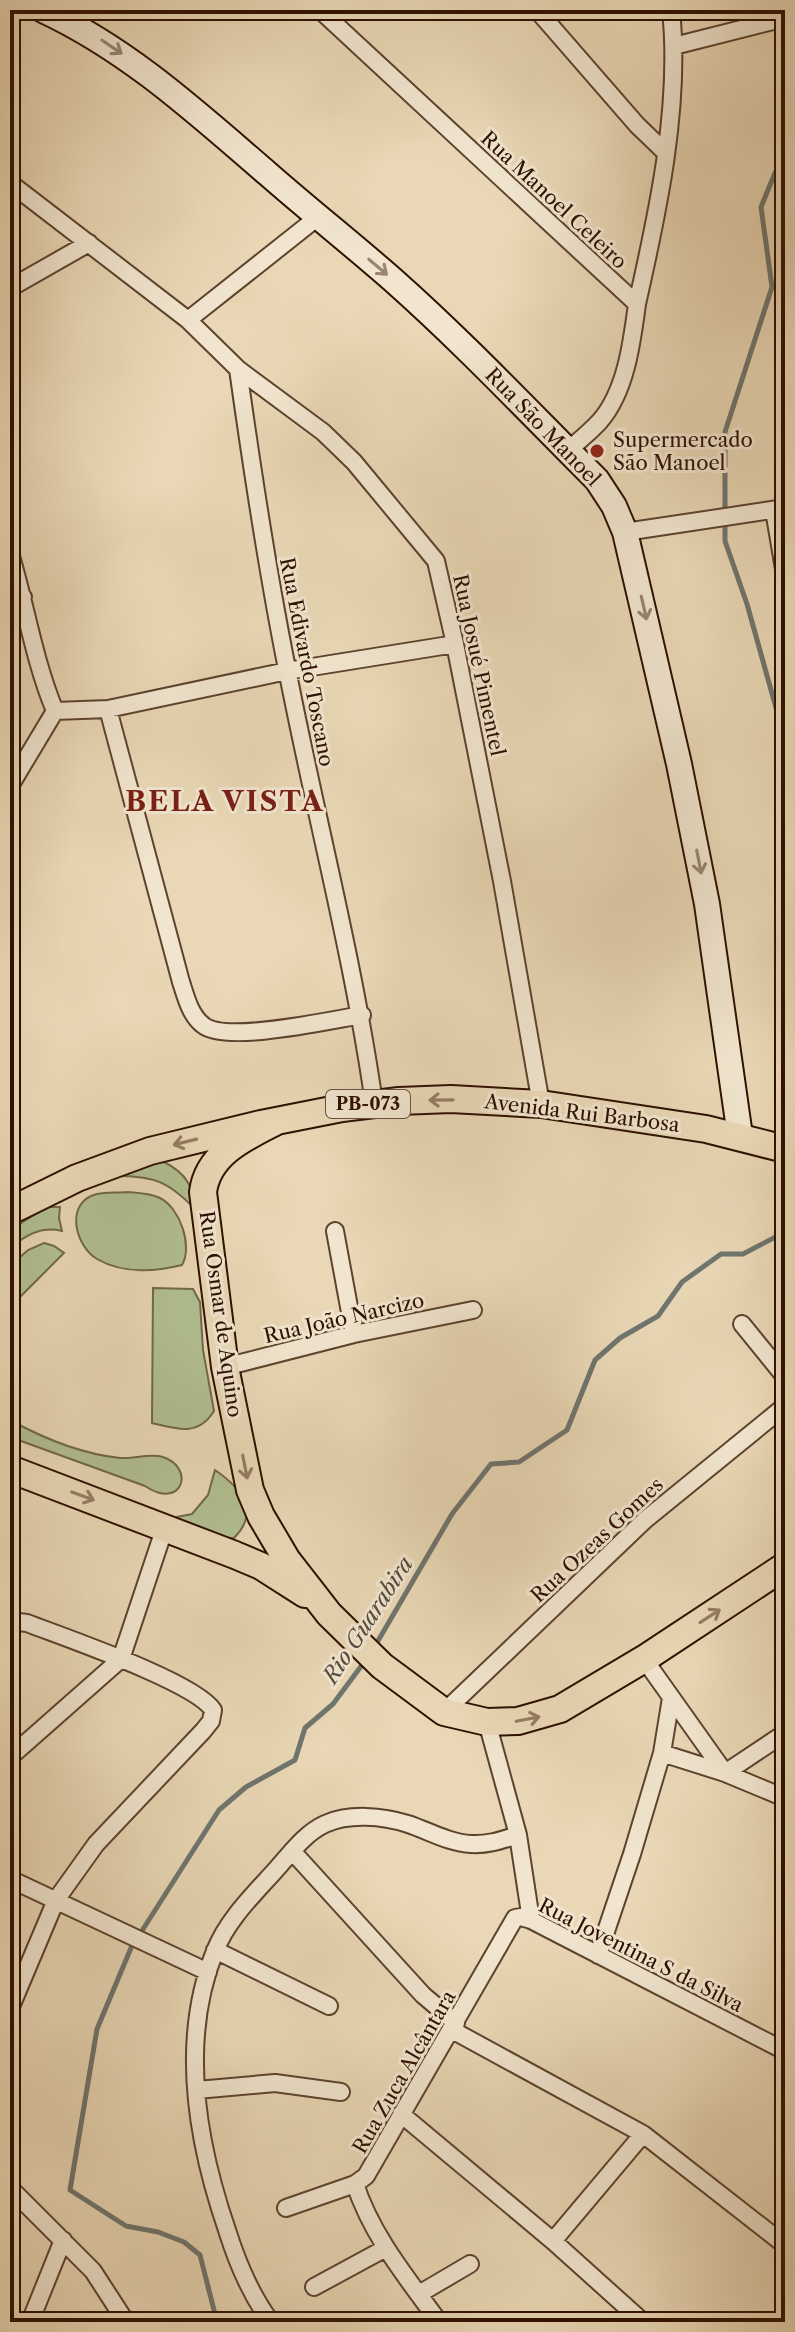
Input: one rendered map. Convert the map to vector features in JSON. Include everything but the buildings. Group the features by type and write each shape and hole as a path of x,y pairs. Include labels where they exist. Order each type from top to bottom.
{"main road":[{"name":"Rua São Manoel","path":"43,10 103,41 140,67 318,217 459,342 597,480 614,506 625,532 679,764 707,904 740,1136"},
{"name":"Avenida Rui Barbosa","path":"10,1211 77,1178 123,1160 277,1121 374,1103 451,1099 541,1104 740,1136 785,1149"},
{"name":"Rua Osmar de Aquino","path":"277,1121 226,1150 205,1178 203,1192 225,1367 250,1490 287,1560 338,1623"},
{"name":"Rua Osmar de Aquino","path":"10,1469 235,1555 281,1578 338,1623 411,1690 444,1712 487,1722 518,1721 560,1709 582,1698 785,1566"},
{"path":"235,1555 266,1525"}],"street":[{"name":"Rua Manoel Celeiro","path":"320,10 637,304"},
{"path":"537,10 637,125 665,152"},
{"path":"567,451 601,420 613,402 633,335 665,152 674,46 671,10"},
{"path":"674,46 785,18"},
{"name":"Rua Josué Pimentel","path":"10,183 188,320 238,369 323,432 354,462 436,561 502,881 541,1104"},
{"path":"188,320 318,217"},
{"path":"10,288 89,243"},
{"name":"Rua Edivardo Toscano","path":"238,369 260,529 287,671 362,1015 374,1103"},
{"path":"625,532 779,509 785,575"},
{"path":"10,553 42,680 55,711"},
{"path":"10,612 23,597"},
{"path":"55,711 108,709 287,671 455,644"},
{"path":"108,709 181,982 189,1008 204,1027 225,1034 295,1027 362,1015"},
{"path":"10,786 55,711"},
{"path":"335,1231 354,1334"},
{"name":"Rua João Narcizo","path":"225,1367 354,1334 473,1310"},
{"path":"742,1324 785,1377"},
{"name":"Rua Ozeas Gomes","path":"444,1712 645,1520 785,1406"},
{"path":"10,1757 121,1659 165,1527"},
{"path":"10,1621 27,1623 121,1659 208,1702 213,1710 211,1721 203,1731 96,1844 56,1900 10,2009"},
{"path":"644,1659 725,1773"},
{"path":"598,1955 662,1753 671,1698"},
{"path":"487,1722 518,1835 526,1918"},
{"path":"725,1773 785,1733"},
{"path":"662,1753 725,1773 785,1798"},
{"path":"271,2322 250,2290 213,2188 202,2142 197,2090 199,2018 215,1950 245,1904 306,1837 325,1824 370,1817 408,1824 424,1832 468,1844 489,1844 518,1835"},
{"path":"292,1851 400,1972 454,2026 643,2134 785,2245"},
{"path":"10,1879 208,1972"},
{"name":"Rua Zuca Alcântara","path":"286,2208 355,2184 375,2164 509,1926 515,1918 526,1918"},
{"name":"Rua Joventina S da Silva","path":"526,1918 785,2051"},
{"path":"215,1950 329,2006"},
{"path":"197,2090 275,2083 341,2092"},
{"path":"401,2114 553,2241 643,2322"},
{"path":"553,2241 643,2134"},
{"path":"355,2184 369,2220 386,2248 439,2322"},
{"path":"10,2188 93,2271 126,2322"},
{"path":"30,2322 63,2240"},
{"path":"314,2287 386,2248"},
{"path":"419,2294 470,2264"}],"green space":[{"path":"164,1162 179,1171 188,1182 197,1211 161,1183 141,1177 115,1176 135,1165"},
{"path":"128,1192 156,1196 173,1210 185,1238 182,1265 150,1270 128,1269 107,1264 89,1253 76,1225 80,1206 97,1194"},
{"path":"47,1207 60,1207 62,1231 34,1233 10,1249 10,1230"},
{"path":"44,1243 64,1253 10,1307 10,1266 28,1250"},
{"path":"153,1288 193,1289 200,1302 203,1350 214,1411 194,1428 178,1429 152,1423"},
{"path":"10,1420 49,1439 91,1453 120,1458 163,1457 173,1462 179,1470 182,1478 180,1485 168,1494 158,1492 10,1437"},
{"path":"215,1470 240,1492 247,1509 242,1528 234,1538 222,1538 171,1518 192,1514 208,1495"}],"waterway":[{"name":"Rio Guarabira","path":"785,159 775,173 761,207 772,287 725,432 725,541 747,604 785,740"},
{"name":"Rio Guarabira","path":"375,1646 452,1514 491,1464 519,1462 567,1430 595,1360 620,1338 658,1316 682,1282 721,1254 743,1254 785,1232"},
{"name":"Rio Guarabira","path":"217,2322 200,2255 184,2242 158,2232 126,2226 70,2190 97,2029 131,1948 219,1810 246,1787 295,1760 305,1728 333,1704 365,1661"}],"place":[{"name":"Supermercado São Manoel","path":"597,451"}],"district":[{"name":"BELA VISTA","path":"225,801"}]}
